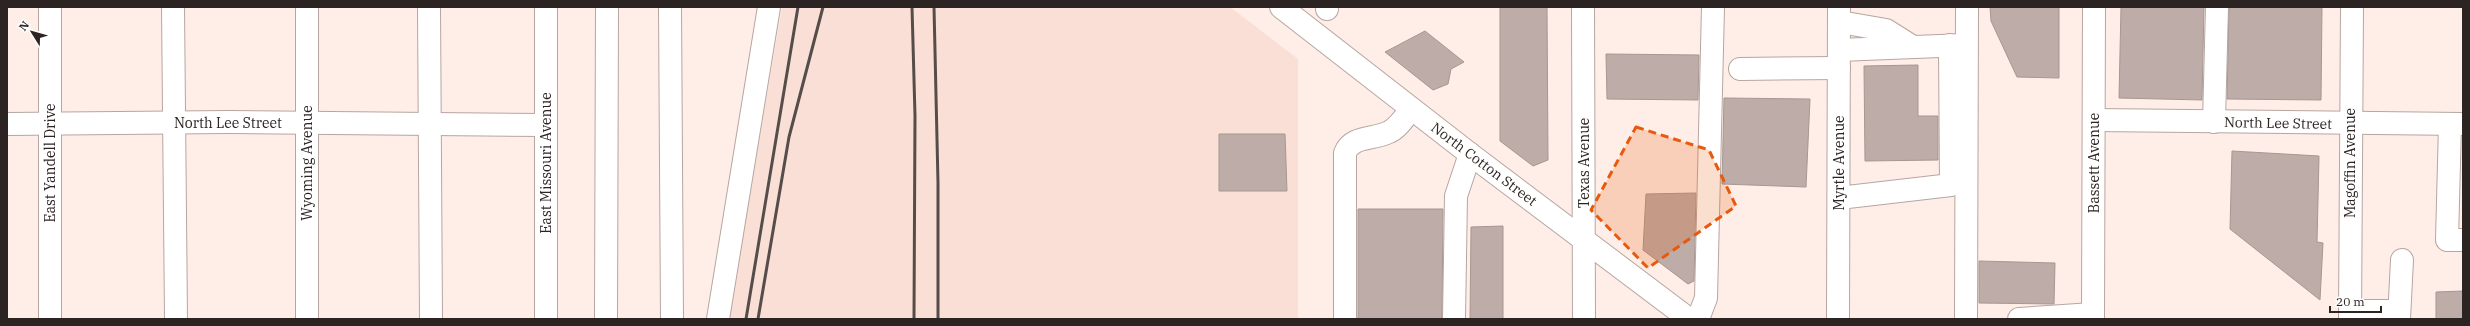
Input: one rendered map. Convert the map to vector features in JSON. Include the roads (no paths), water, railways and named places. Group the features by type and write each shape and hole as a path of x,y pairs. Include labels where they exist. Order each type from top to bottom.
{"main road":[{"name":"East Yandell Drive","path":"50,7 50,319"},
{"path":"173,7 176,319"},
{"name":"Wyoming Avenue","path":"307,7 307,319"},
{"path":"429,7 431,124 431,319"},
{"name":"East Missouri Avenue","path":"546,7 546,319"},
{"path":"606,319 607,7"},
{"path":"670,7 672,319"},
{"path":"718,319 769,7"},
{"name":"North Cotton Street","path":"1281,7 1411,109 1584,238 1689,319"},
{"name":"Texas Avenue","path":"1583,7 1584,319"},
{"path":"1698,319 1706,298 1713,7"},
{"path":"1839,198 1951,185 1958,45 1967,7"},
{"name":"Bassett Avenue","path":"2093,317 2094,7"},
{"path":"2214,122 2217,7"},
{"name":"Magoffin Avenue","path":"2350,315 2350,123 2352,7"},
{"path":"1839,15 1886,30 1913,47"},
{"name":"Myrtle Avenue","path":"1838,319 1839,15"},
{"path":"1740,69 1839,59 1913,47 1958,45"},
{"path":"1958,45 1966,319"},
{"path":"1345,319 1345,153 1348,145 1355,141 1389,132 1411,109"},
{"name":"North Lee Street","path":"2094,120 2457,124"},
{"name":"North Lee Street","path":"7,124 173,123 545,125"},
{"path":"2457,124 2447,240 2463,240"},
{"path":"1454,319 1456,196 1470,154"},
{"path":"2350,315 2399,315 2402,260"},
{"path":"2019,319 2093,317"}],"railway":[{"path":"746,319 798,7"},
{"path":"758,319 789,137 823,7"},
{"path":"912,7 915,116 914,319"},
{"path":"934,7 938,183 938,319"}]}
